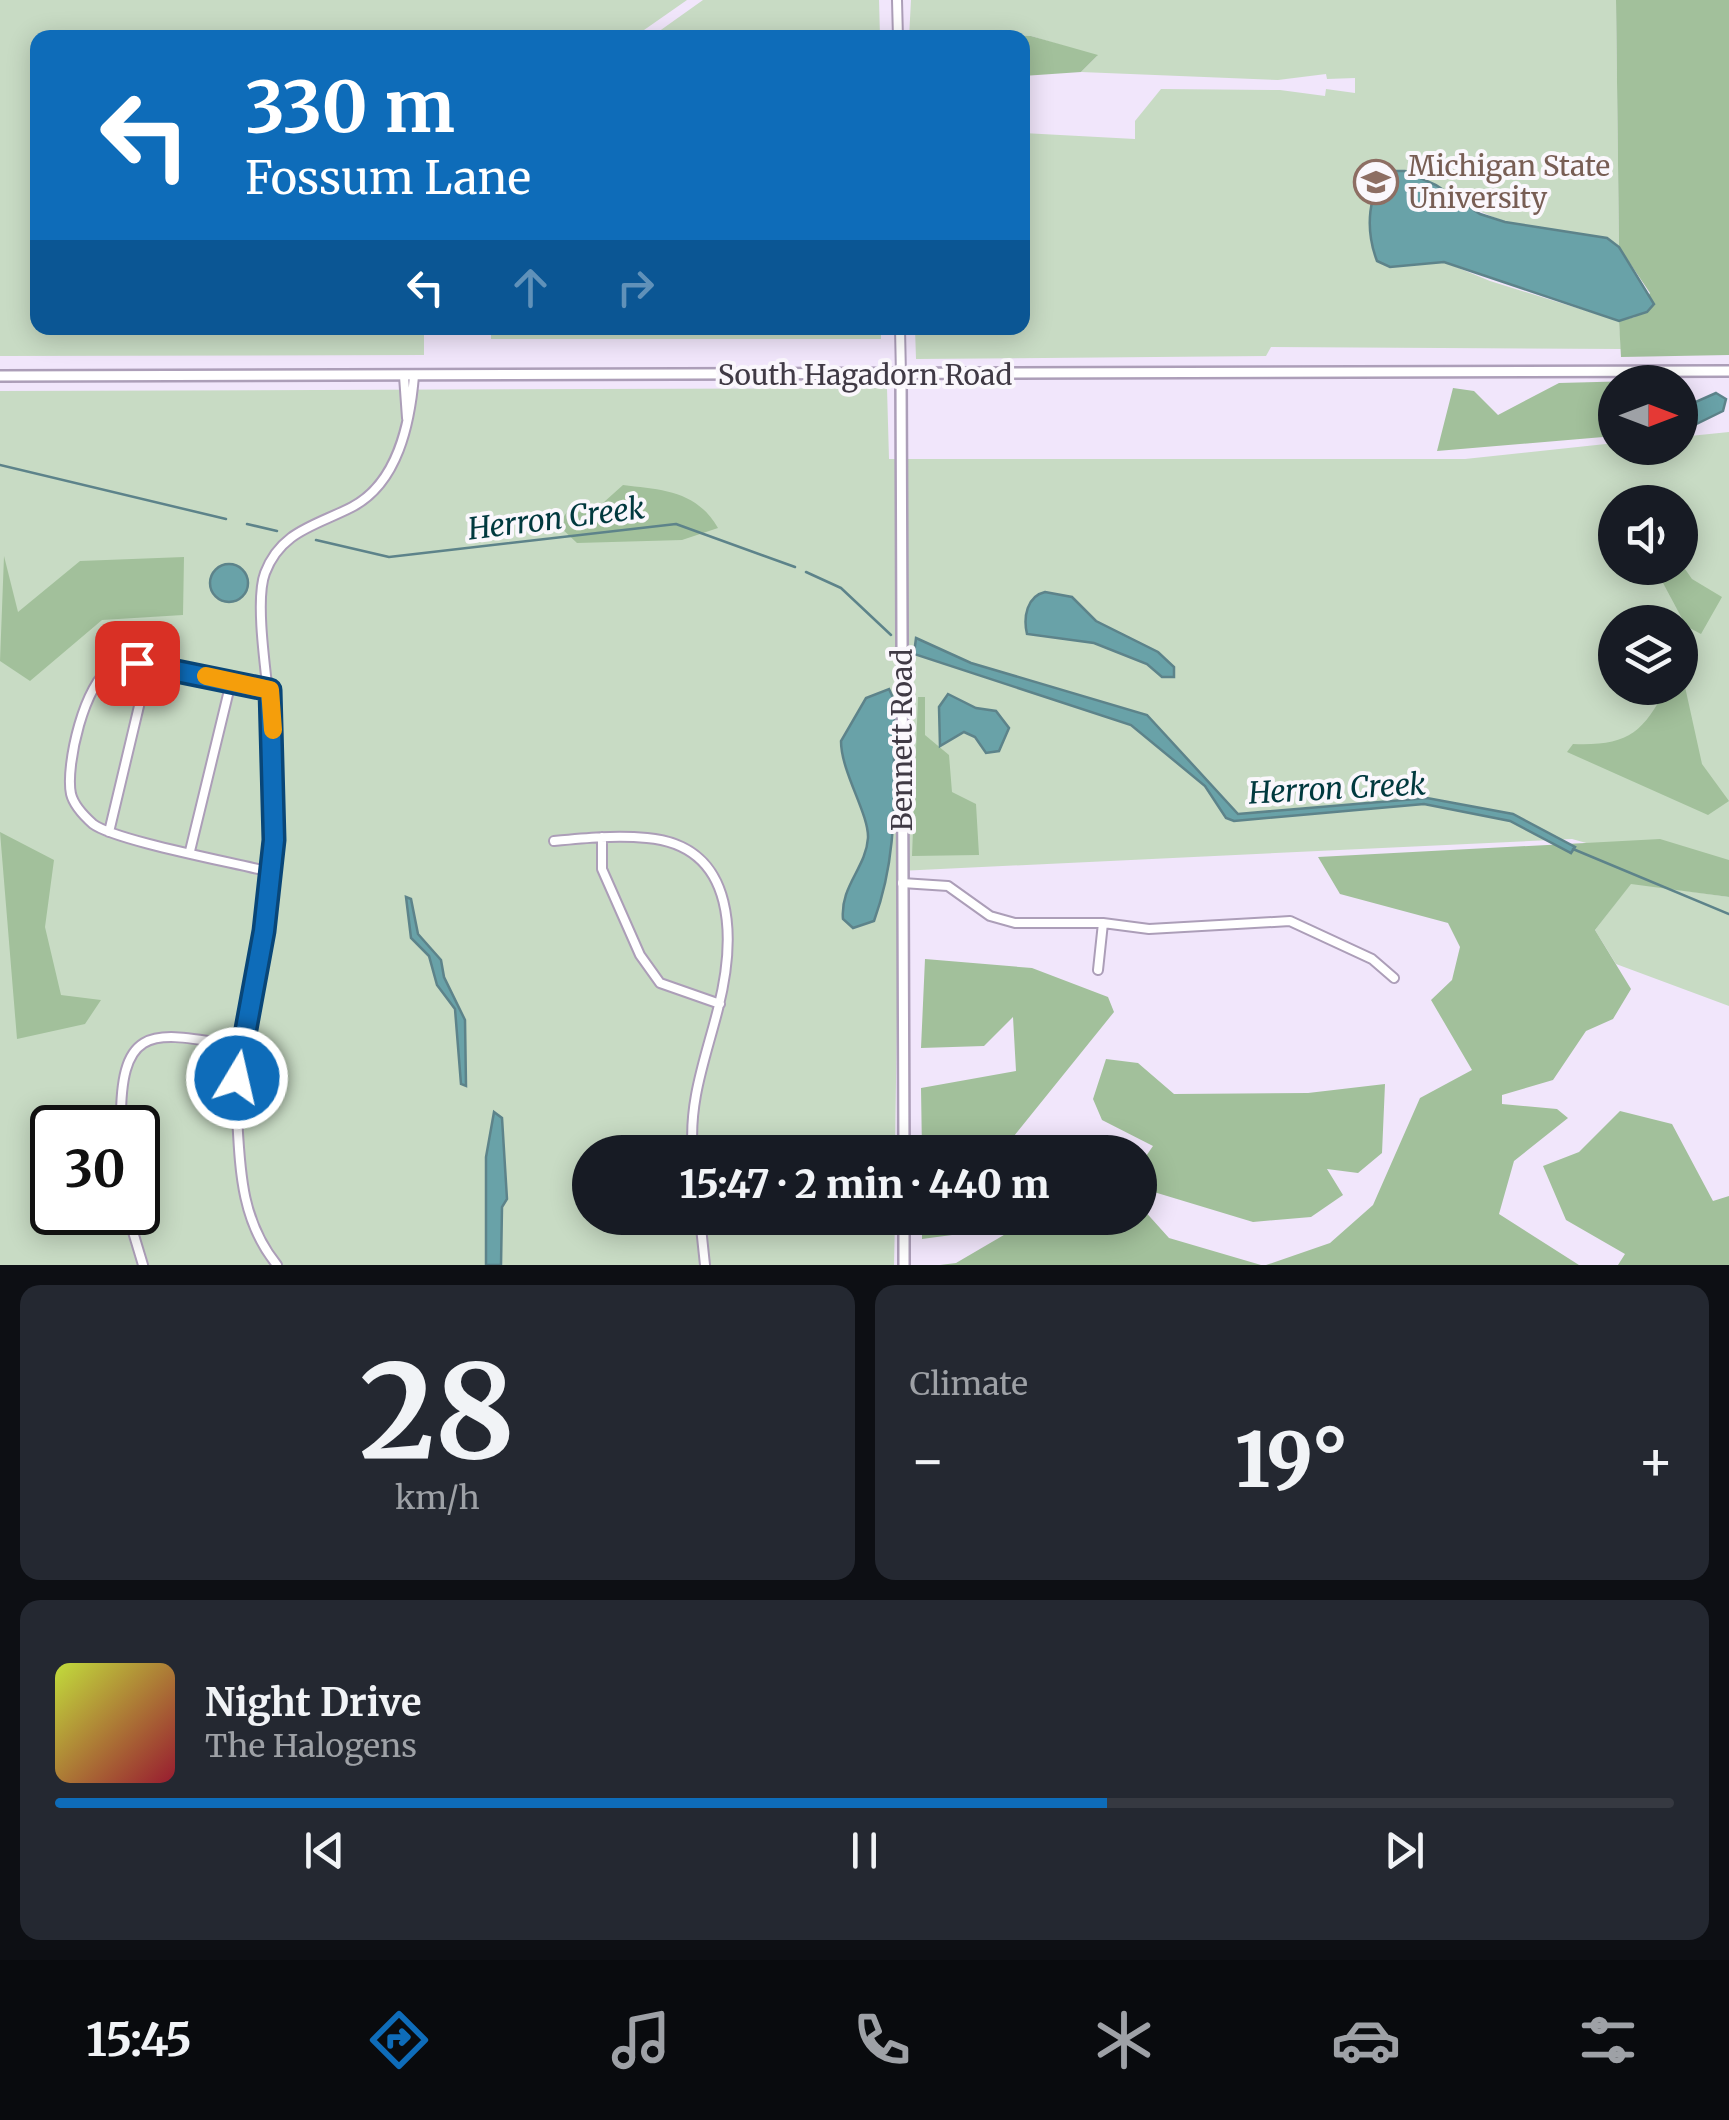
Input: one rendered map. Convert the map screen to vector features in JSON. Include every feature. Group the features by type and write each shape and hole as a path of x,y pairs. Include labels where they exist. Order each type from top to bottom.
{"street":[{"path":"898,0 898,30"},
{"name":"Bennett Road","path":"900,335 904,1135"},
{"name":"South Hagadorn Road","path":"0,376 901,376 1729,370"},
{"path":"277,1265 255,1234 244,1196 237,1109 241,1046 255,985 270,872 274,751 260,613 266,570 286,539 355,506 397,460 407,418 409,376"},
{"path":"270,690 149,664 112,668 100,676 88,697 70,773 71,796 78,808 109,832 270,872"},
{"path":"109,832 149,664"},
{"path":"190,851 231,682"},
{"path":"602,837 602,869 640,956 660,983 720,1004"},
{"path":"554,841 651,838 687,851 712,872 726,903 729,934 720,1004 694,1094 694,1135"},
{"path":"902,883 948,886 990,916 1016,922 1102,923 1149,929 1290,921 1372,959 1394,978"},
{"path":"982,928 990,916"},
{"path":"1098,970 1102,923"},
{"path":"122,1105 124,1070 140,1045 155,1036 178,1035 241,1046"},
{"path":"134,1235 143,1265"},
{"path":"702,1235 705,1265"},
{"path":"904,1235 904,1265"}],"shaded area":[{"path":"0,0 687,0 644,30 30,30 30,335 424,335 424,355 0,356"},
{"path":"703,0 879,0 880,30 661,30"},
{"path":"911,0 1616,0 1619,247 1598,238 1510,223 1479,211 1436,185 1371,204 1373,250 1407,266 1444,262 1490,281 1619,321 1621,349 1271,347 1266,356 916,359 915,335 1030,335 1030,133 1135,139 1135,121 1161,89 1280,90 1325,96 1326,89 1355,93 1355,78 1327,79 1326,74 1278,80 1081,72 1097,56 1030,36 1030,30 909,30"},
{"path":"1616,0 1729,0 1729,355 1621,357 1619,321 1635,317 1650,293 1619,247"},
{"path":"1030,36 1098,55 1081,72 1030,76"},
{"path":"1393,171 1405,171 1436,185 1480,214 1505,222 1607,238 1619,247 1654,304 1647,312 1619,321 1444,262 1390,267 1377,261 1370,212 1377,189"},
{"path":"491,335 881,335 881,339 491,339"},
{"path":"1598,382 1598,437 1437,451 1453,388 1474,391 1498,415 1559,383"},
{"path":"887,388 889,459 1465,459 1598,445 1598,465 1698,465 1698,435 1729,432 1729,883 1572,839 899,871 895,1135 572,1135 572,1235 895,1235 894,1265 0,1265 0,391"},
{"path":"1716,393 1726,399 1723,411 1698,423 1698,401"},
{"path":"623,485 689,499 718,528 682,540 577,543 558,525 567,512 594,511"},
{"path":"4,556 18,612 80,561 184,557 183,615 102,620 30,681 0,661"},
{"path":"229,564 242,570 248,583 242,596 229,602 216,596 210,583 216,570"},
{"path":"1698,583 1722,597 1701,634 1698,605 1675,605 1664,585"},
{"path":"1045,592 1072,597 1096,621 1158,652 1174,667 1174,677 1162,677 1147,664 1094,643 1027,634 1028,608 1034,598"},
{"path":"916,638 971,663 1147,715 1238,814 1427,798 1513,814 1575,847 1571,853 1510,821 1424,804 1234,821 1226,818 1205,786 1131,725 914,654"},
{"path":"889,689 895,702 894,812 889,865 874,921 853,928 843,919 843,907 868,838 841,741 866,698"},
{"path":"948,694 976,708 996,711 1009,728 999,751 986,753 975,737 964,732 940,746 939,707"},
{"path":"918,697 925,697 925,735 949,755 952,792 976,804 979,855 912,856"},
{"path":"1656,705 1689,705 1702,764 1729,801 1708,815 1567,752 1573,744 1620,739 1649,716"},
{"path":"0,832 54,860 45,927 61,995 101,1000 85,1024 17,1039"},
{"path":"1660,839 1729,860 1729,897 1631,884 1595,930 1631,989 1613,1019 1586,1031 1553,1080 1502,1095 1502,1104 1557,1109 1568,1118 1514,1161 1499,1214 1579,1265 1266,1265 1330,1243 1373,1205 1420,1098 1472,1070 1431,1000 1452,980 1460,947 1448,923 1340,894 1318,857"},
{"path":"1631,883 1729,897 1729,1006 1616,964 1595,930"},
{"path":"406,897 411,899 418,934 441,960 444,977 465,1020 466,1086 461,1084 455,1009 437,985 429,956 411,938"},
{"path":"925,959 1032,968 1108,997 1114,1012 1015,1135 922,1135 921,1088 1016,1071 1013,1017 984,1046 921,1048"},
{"path":"1106,1059 1138,1063 1174,1094 1308,1093 1385,1084 1382,1153 1358,1173 1327,1169 1343,1195 1311,1217 1253,1222 1157,1193 1157,1135 1131,1135 1102,1120 1093,1099"},
{"path":"1620,1111 1672,1124 1713,1201 1729,1196 1729,1265 1618,1265 1625,1254 1566,1220 1543,1166 1579,1152"},
{"path":"494,1112 502,1118 507,1199 502,1207 501,1265 486,1265 486,1157"},
{"path":"1157,1225 1169,1238 1261,1265 940,1265 956,1263 1004,1235 1157,1235"}],"waterway":[{"name":"Herron Creek","path":"0,465 226,519"},
{"name":"Herron Creek","path":"247,524 277,531"},
{"name":"Herron Creek","path":"316,540 389,557 676,524 795,567"},
{"name":"Herron Creek","path":"806,572 841,588 891,635"},
{"name":"Herron Creek","path":"1573,849 1729,914"}],"slow traffic":[{"path":"206,676 270,690 273,730"}],"place":[{"name":"Michigan State University","path":"1376,182"}],"route":[{"path":"137,663 270,690 274,840 264,931 237,1078"}]}
